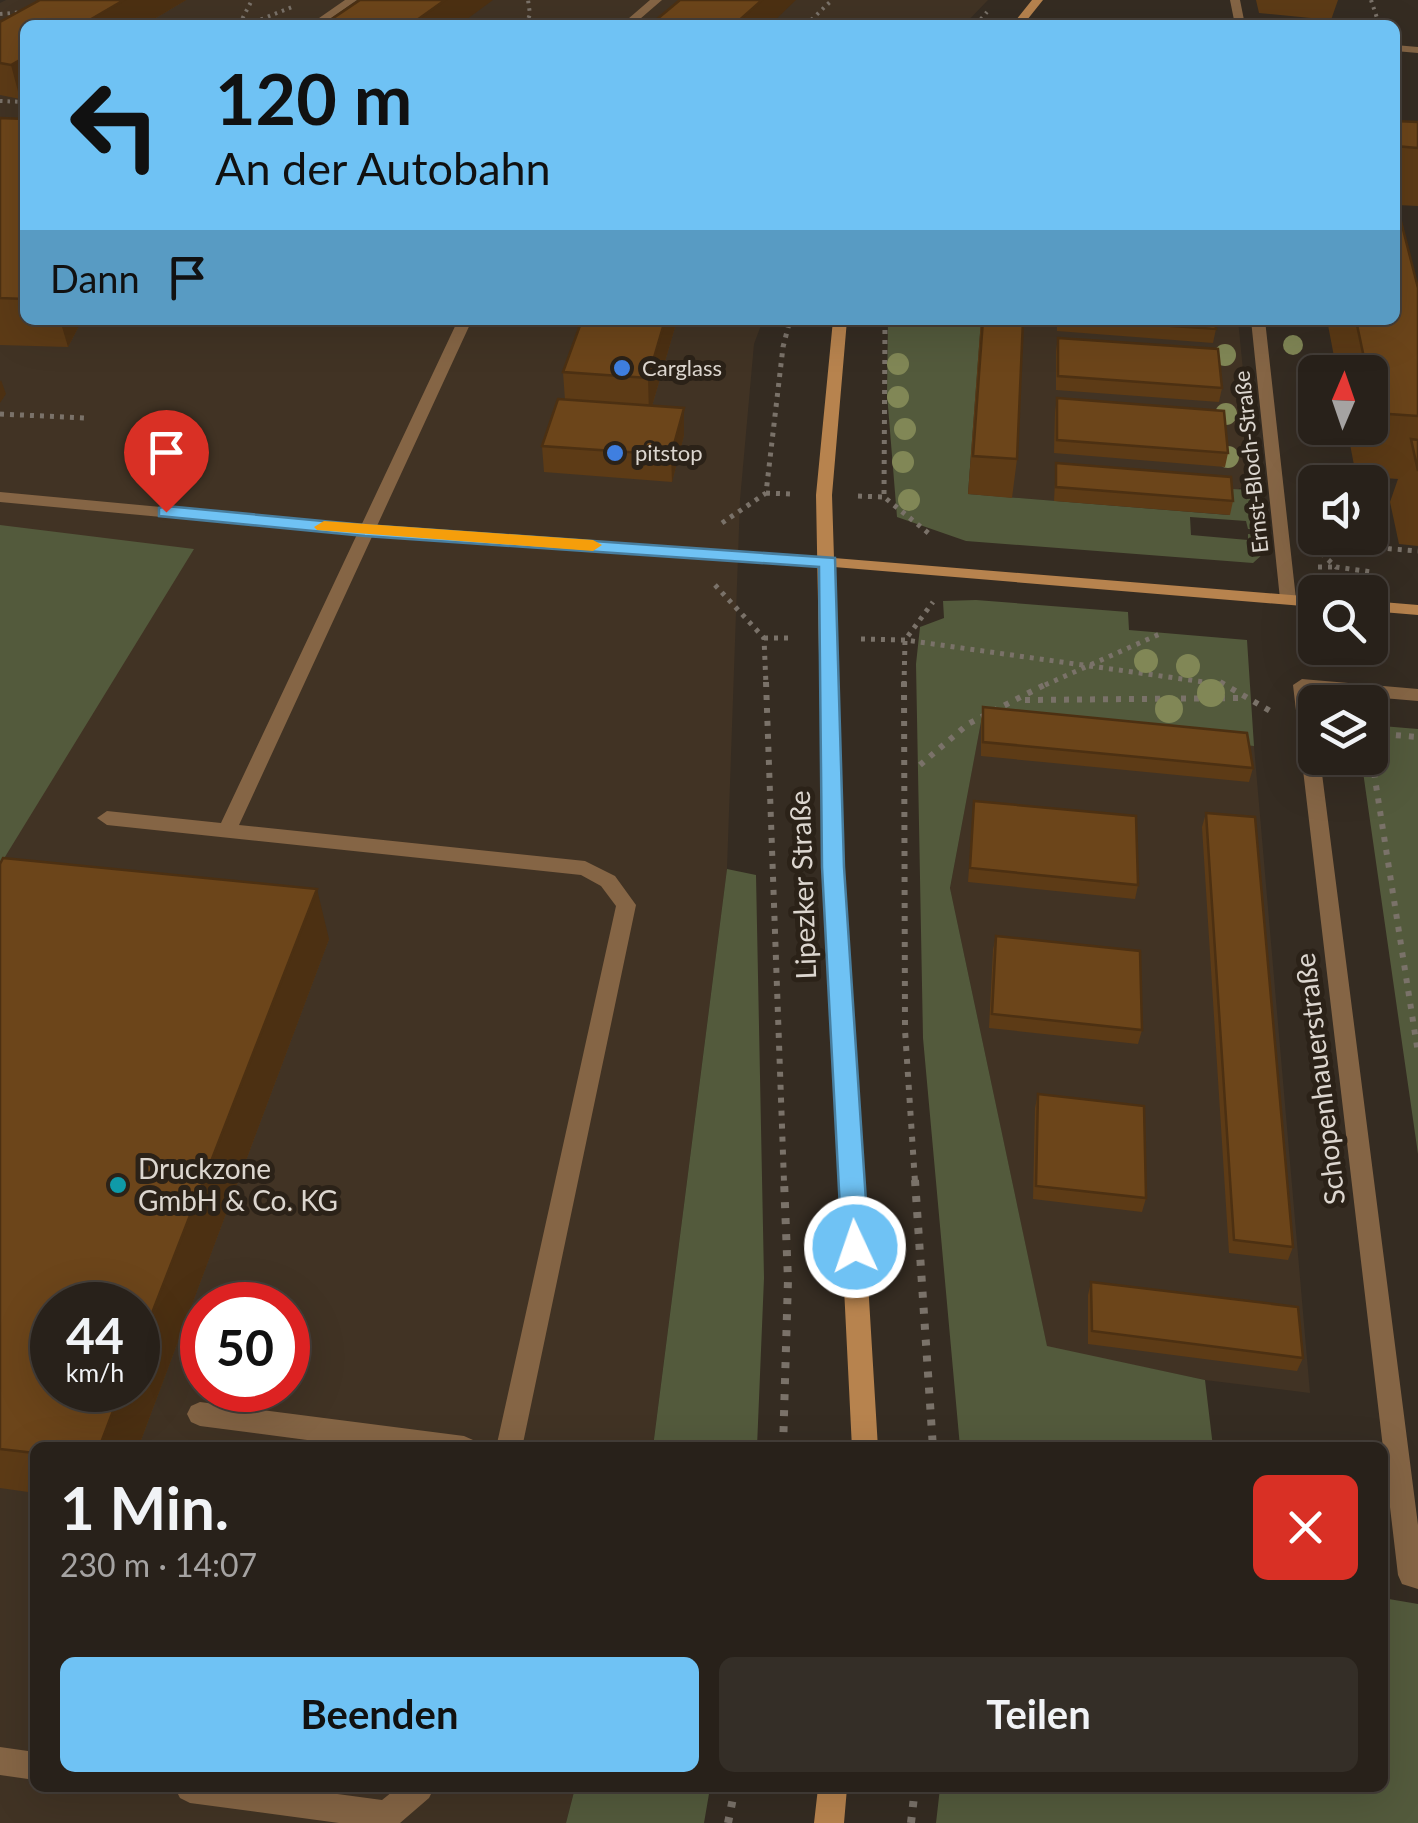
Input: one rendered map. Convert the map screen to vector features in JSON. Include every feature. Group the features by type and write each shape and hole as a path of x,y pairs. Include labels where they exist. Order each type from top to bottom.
{"main road":[{"path":"1021,20 1038,0"},
{"name":"Lipezker Straße","path":"840,325 824,494 833,867 866,1442"},
{"path":"828,562 1298,601"},
{"path":"1388,608 1418,610"},
{"path":"830,1823 834,1792"}],"street":[{"path":"322,20 352,0"},
{"path":"632,20 657,0"},
{"path":"227,830 463,325"},
{"name":"Ernst-Bloch-Straße","path":"1259,325 1288,600"},
{"path":"0,496 365,530 828,562"},
{"name":"Schopenhauerstraße","path":"1388,692 1418,695"},
{"name":"Schopenhauerstraße","path":"1313,775 1411,1576 1418,1576"},
{"path":"108,818 585,868 608,881 626,905 510,1442"},
{"path":"200,1414 417,1442"},
{"path":"0,1761 30,1765"},
{"path":"220,1792 387,1814 415,1792"}],"path":[{"path":"811,20 832,0"},
{"path":"259,20 297,4"},
{"path":"0,14 38,14"},
{"path":"783,1442 788,1280 764,638 715,586 721,524 766,493 778,382 789,325"},
{"path":"885,325 884,496 931,536 934,569 933,606 905,640 905,1030 933,1442"},
{"path":"0,414 86,418"},
{"path":"1388,549 1418,551"},
{"path":"1322,555 1336,567 1388,574"},
{"path":"920,765 968,724 1084,664 1162,633"},
{"path":"905,640 1218,681 1244,698 1298,722"},
{"path":"1019,700 1244,698"},
{"path":"1388,735 1418,738"},
{"path":"1374,775 1418,1053"},
{"path":"728,1823 734,1792"},
{"path":"911,1823 915,1792"}],"shaded area":[{"path":"988,0 969,20 20,20 20,150 0,148 0,3"},
{"path":"0,152 20,286 20,325 761,325 754,344 740,500 727,869 654,1442 30,1442 30,1792 574,1792 566,1823 0,1823"},
{"path":"981,325 1238,325 1255,490 1239,488 1230,515 968,494"},
{"path":"981,721 1254,746 1310,1393 1205,1380 1047,1347 950,888"}],"green space":[{"path":"888,325 981,325 968,494 1229,515 1231,489 1255,490 1261,530 1248,529 1246,521 1190,517 1191,535 1248,540 1248,534 1261,535 1264,553 1253,563 966,541 897,517 887,394"},
{"path":"0,525 194,549 0,865"},
{"path":"943,601 1128,612 1129,630 1247,640 1254,746 981,722 950,888 1047,1346 1205,1380 1212,1442 960,1442 923,1038 916,664 920,627 944,618"},
{"path":"1388,726 1418,729 1418,1154 1363,775 1388,775"},
{"path":"727,869 756,875 764,1278 757,1442 654,1442"},
{"path":"1388,1599 1418,1604 1418,1823 936,1823 940,1792 1388,1792"},
{"path":"574,1792 709,1792 704,1823 566,1823"}],"building":[{"path":"40,0 124,0 90,20 20,20 20,60 11,65 0,63 0,22"},
{"path":"360,0 445,0 417,20 330,20"},
{"path":"680,0 762,0 740,20 656,20"},
{"path":"0,118 20,119 20,299 0,298"},
{"path":"1400,121 1418,122 1418,148 1400,146"},
{"path":"1400,218 1418,288 1418,416 1388,414 1388,355 1363,355 1357,325 1400,325"},
{"path":"580,325 664,325 648,378 563,372"},
{"path":"983,325 1023,325 1017,459 973,456"},
{"path":"1157,325 1216,325 1216,329"},
{"path":"1058,338 1218,349 1222,388 1058,376"},
{"path":"1057,398 1224,411 1228,453 1057,440"},
{"path":"558,399 684,408 671,455 542,446"},
{"path":"1411,439 1418,440 1418,471"},
{"path":"1056,463 1231,477 1233,501 1056,487"},
{"path":"983,707 1247,733 1253,768 983,742"},
{"path":"974,801 1136,816 1138,885 970,868"},
{"path":"1206,813 1255,817 1293,1247 1234,1240"},
{"name":"Druckzone GmbH & Co. KG","path":"3,858 317,889 160,1292 160,1282 30,1282 30,1412 113,1412 101,1442 30,1442 30,1452 0,1449"},
{"path":"996,936 1140,951 1142,1030 992,1014"},
{"path":"1038,1094 1144,1106 1146,1198 1036,1186"},
{"path":"1091,1282 1298,1307 1303,1358 1092,1331"}],"slow traffic":[{"path":"324,527 593,545"}],"place":[{"name":"Carglass","path":"622,368"},
{"name":"pitstop","path":"615,453"},
{"name":"Druckzone GmbH & Co. KG","path":"118,1185"}],"route":[{"path":"166,512 828,562 833,867 855,1247"}]}
